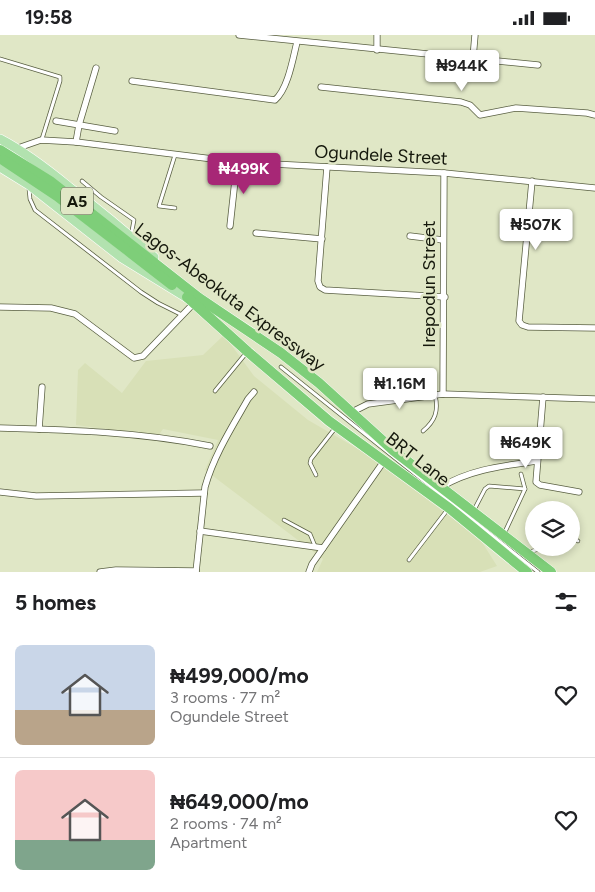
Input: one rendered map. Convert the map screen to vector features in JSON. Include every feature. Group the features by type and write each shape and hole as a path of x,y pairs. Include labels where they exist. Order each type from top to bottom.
{"highway":[{"name":"Lagos-Abeokuta Expressway","path":"0,150 50,181 197,300 248,352 336,427 449,508 526,572"},
{"name":"Lagos-Abeokuta Expressway","path":"0,158 44,187 197,300 281,353 319,383 394,451 525,551"},
{"name":"Lagos-Abeokuta Expressway","path":"531,556 551,572"}],"main road":[{"path":"0,139 18,148 95,207 131,237 197,300"},
{"path":"0,167 29,185 122,258 197,300"}],"street":[{"path":"239,35 538,65"},
{"path":"377,35 377,50"},
{"path":"473,58 475,35"},
{"path":"132,81 275,100 279,97 289,72 296,42"},
{"path":"76,141 96,68"},
{"path":"321,87 462,102 470,105 480,115 524,109 595,115"},
{"path":"56,121 116,131"},
{"name":"Ogundele Street","path":"18,148 42,140 76,141 237,162 444,173 595,188"},
{"path":"230,226 237,162"},
{"path":"327,167 318,281 320,287 325,290 445,297"},
{"name":"Irepodun Street","path":"443,394 445,297 443,240 444,173"},
{"path":"532,181 519,321 522,325 528,327 595,328"},
{"path":"256,233 322,239"},
{"path":"410,236 443,240"},
{"path":"0,307 51,308 69,312 83,319 134,358 138,358 197,300"},
{"path":"39,429 42,387"},
{"path":"100,572 196,571 204,493 213,462 248,399 254,392"},
{"path":"352,412 368,405 443,394 595,399"},
{"path":"543,397 537,461 537,484 579,492"},
{"path":"0,428 108,432 210,446"},
{"path":"309,572 312,564 384,461"},
{"path":"441,487 475,471 537,461"},
{"path":"0,492 36,496 204,493"},
{"path":"200,531 323,548"}],"lane":[{"path":"0,59 60,77 42,140"},
{"path":"175,154 159,206 175,209"},
{"path":"82,181 134,221 131,237"},
{"path":"29,185 30,199 35,210 141,291 158,303 182,315"},
{"path":"95,207 101,197"},
{"path":"215,391 248,352"},
{"name":"BRT Lane","path":"280,367 538,572"},
{"path":"423,431 432,423 435,416 435,395"},
{"path":"316,475 310,463 311,459 336,427"},
{"path":"504,535 524,489 521,474"},
{"path":"473,511 485,489 489,486 524,489"},
{"path":"409,560 449,508"},
{"path":"284,520 310,535 315,547"}],"shaded area":[{"path":"224,335 254,376 308,420 365,453 480,539 497,566 480,572 317,572 323,559 205,470 218,440 163,429 158,436 76,425 78,370 85,363 122,393 146,361 203,355"}]}
